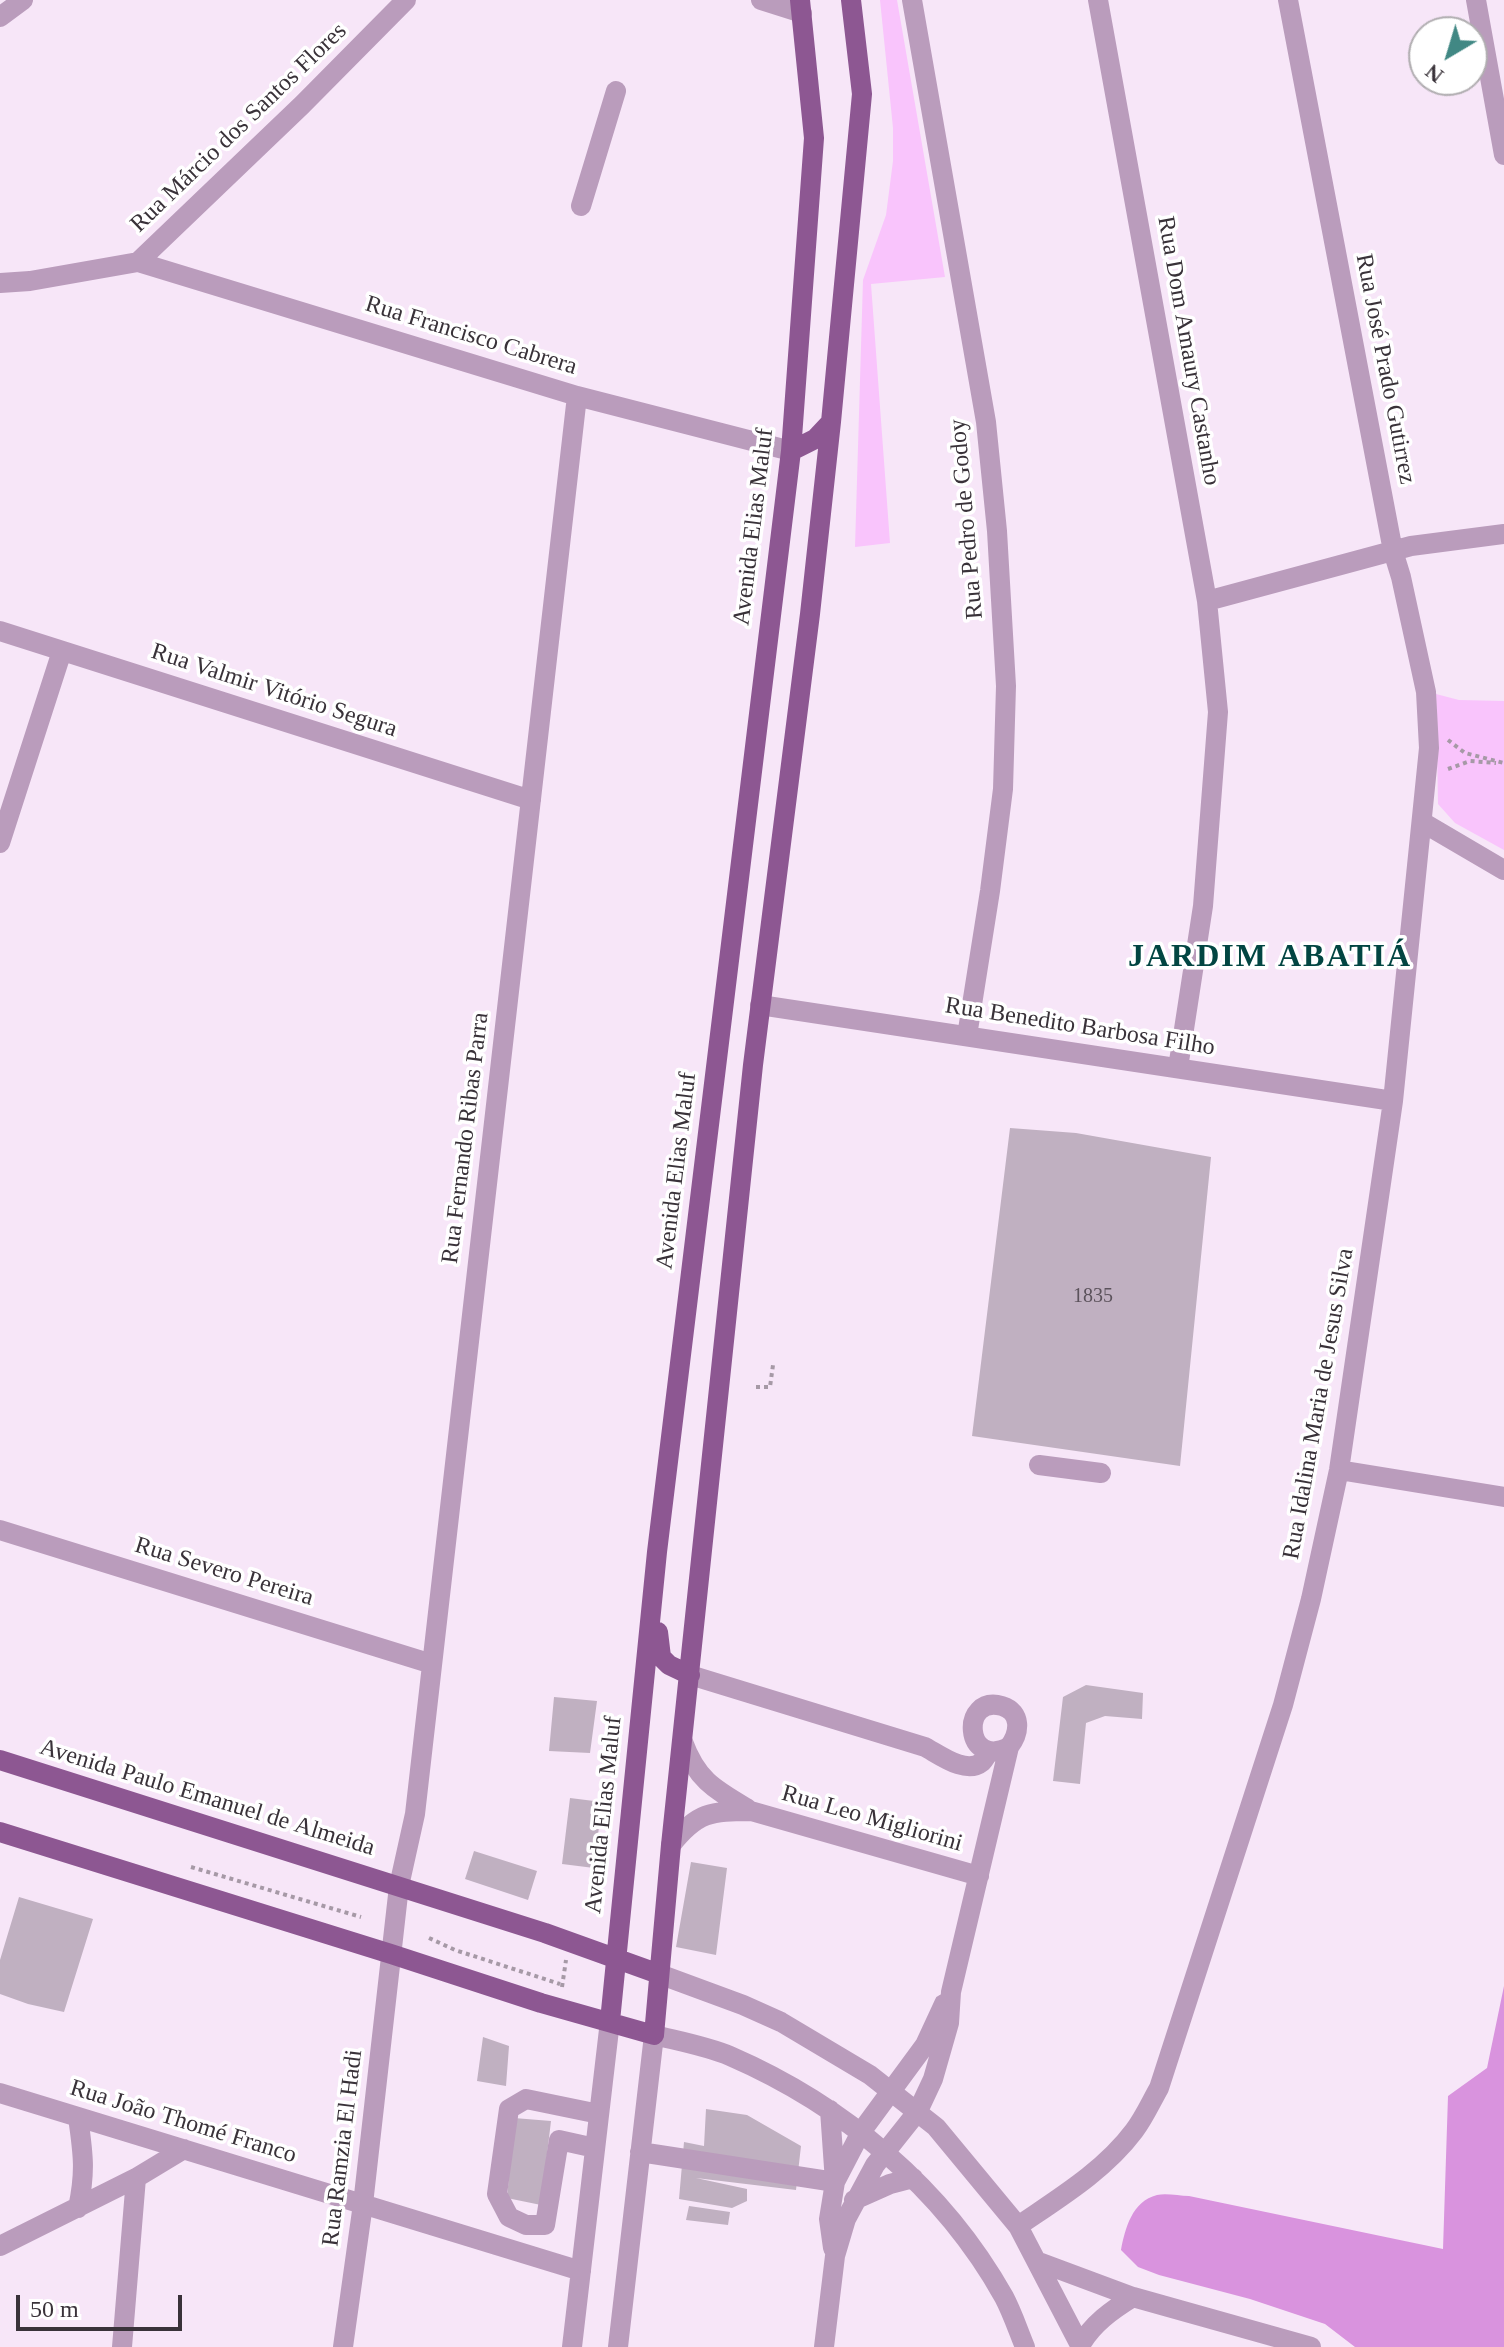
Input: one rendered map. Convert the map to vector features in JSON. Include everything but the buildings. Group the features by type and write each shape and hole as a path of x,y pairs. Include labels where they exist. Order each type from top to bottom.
{"main road":[{"path":"0,1832 561,2009 654,2035 671,1845 760,1005 831,422 862,94 851,0"},
{"name":"Avenida Elias Maluf","path":"610,2021 657,1552 791,451 814,138 801,6"},
{"path":"791,451 815,439 831,422"},
{"path":"657,1552 659,1654 669,1665 690,1675"},
{"name":"Avenida Paulo Emanuel de Almeida","path":"0,1760 569,1941 659,1974"}],"street":[{"path":"0,17 23,0"},
{"name":"Rua Márcio dos Santos Flores","path":"0,283 30,281 138,262 406,0"},
{"path":"761,0 801,6"},
{"name":"Rua Pedro de Godoy","path":"912,0 986,422 997,531 1006,686 1003,789 967,1036"},
{"name":"Rua Dom Amaury Castanho","path":"1098,0 1207,601 1218,712 1203,906 1178,1068"},
{"name":"Rua José Prado Gutirrez","path":"1288,0 1393,551 1438,751"},
{"path":"1476,0 1504,154"},
{"path":"581,206 616,91"},
{"name":"Rua Francisco Cabrera","path":"138,262 577,396 791,451"},
{"name":"Rua Fernando Ribas Parra","path":"399,1886 415,1814 577,396"},
{"path":"1207,601 1411,546 1504,534"},
{"name":"Rua Valmir Vitório Segura","path":"0,631 531,800"},
{"path":"0,843 62,651"},
{"name":"Rua Idalina Maria de Jesus Silva","path":"1018,2226 1104,2163 1134,2131 1159,2088 1283,1705 1311,1599 1339,1470 1393,1101 1422,822 1438,751"},
{"path":"1422,822 1504,870"},
{"name":"Rua Benedito Barbosa Filho","path":"760,1005 1393,1101"},
{"path":"1039,1465 1101,1473"},
{"path":"1339,1470 1504,1497"},
{"name":"Rua Severo Pereira","path":"0,1530 432,1664"},
{"path":"690,1675 925,1747 992,1747 999,1794 951,1992 949,2023 933,2079 918,2111 875,2165 854,2200 835,2256 825,2345"},
{"name":"Rua Leo Migliorini","path":"683,1742 698,1774 721,1794 751,1811 979,1876"},
{"name":"Rua Leo Migliorini","path":"671,1845 683,1829 695,1820 719,1811 751,1811"},
{"path":"391,1954 399,1886"},
{"name":"Rua Ramzia El Hadi","path":"343,2347 363,2204 391,1954"},
{"path":"659,1974 781,2022 870,2075 918,2111 936,2127 1018,2226 1080,2346 1095,2325 1133,2297"},
{"path":"835,2182 861,2132 925,2045 951,1992"},
{"name":"Avenida Elias Maluf","path":"572,2347 610,2021"},
{"path":"618,2347 654,2035 727,2055 789,2085 830,2110 886,2152 940,2207 975,2251 1005,2298 1025,2347"},
{"path":"870,2075 912,2063"},
{"path":"933,2079 936,2127"},
{"name":"Rua João Thomé Franco","path":"0,2093 581,2271"},
{"path":"595,2148 559,2140 545,2225 526,2225 509,2217 497,2194 509,2109 526,2099 599,2114"},
{"path":"830,2110 835,2182 829,2219 835,2256"},
{"path":"78,2117 84,2163 78,2208"},
{"path":"0,2246 136,2178 184,2149"},
{"path":"640,2152 835,2182"},
{"path":"122,2347 136,2178"},
{"path":"854,2200 890,2184 913,2178"},
{"path":"1039,2262 1133,2297 1311,2347"}],"path":[{"path":"1438,751 1445,738 1465,753 1504,763"},
{"path":"1446,779 1448,769 1470,761 1504,763"},
{"path":"756,1387 770,1387 773,1365"},
{"path":"429,1938 455,1950 563,1985"},
{"path":"561,2009 569,1941"}],"shaded area":[{"path":"880,0 897,0 945,277 871,284 890,543 855,547 863,280 886,215 893,161 893,128"},
{"path":"1436,694 1459,700 1504,701 1504,850 1455,823 1438,804"},
{"path":"1504,1986 1504,2347 1355,2347 1325,2324 1250,2299 1159,2275 1138,2267 1121,2250 1128,2225 1141,2203 1165,2194 1189,2196 1443,2249 1448,2096 1487,2068"}],"district":[{"name":"JARDIM ABATIÁ","path":"1270,958"}]}
